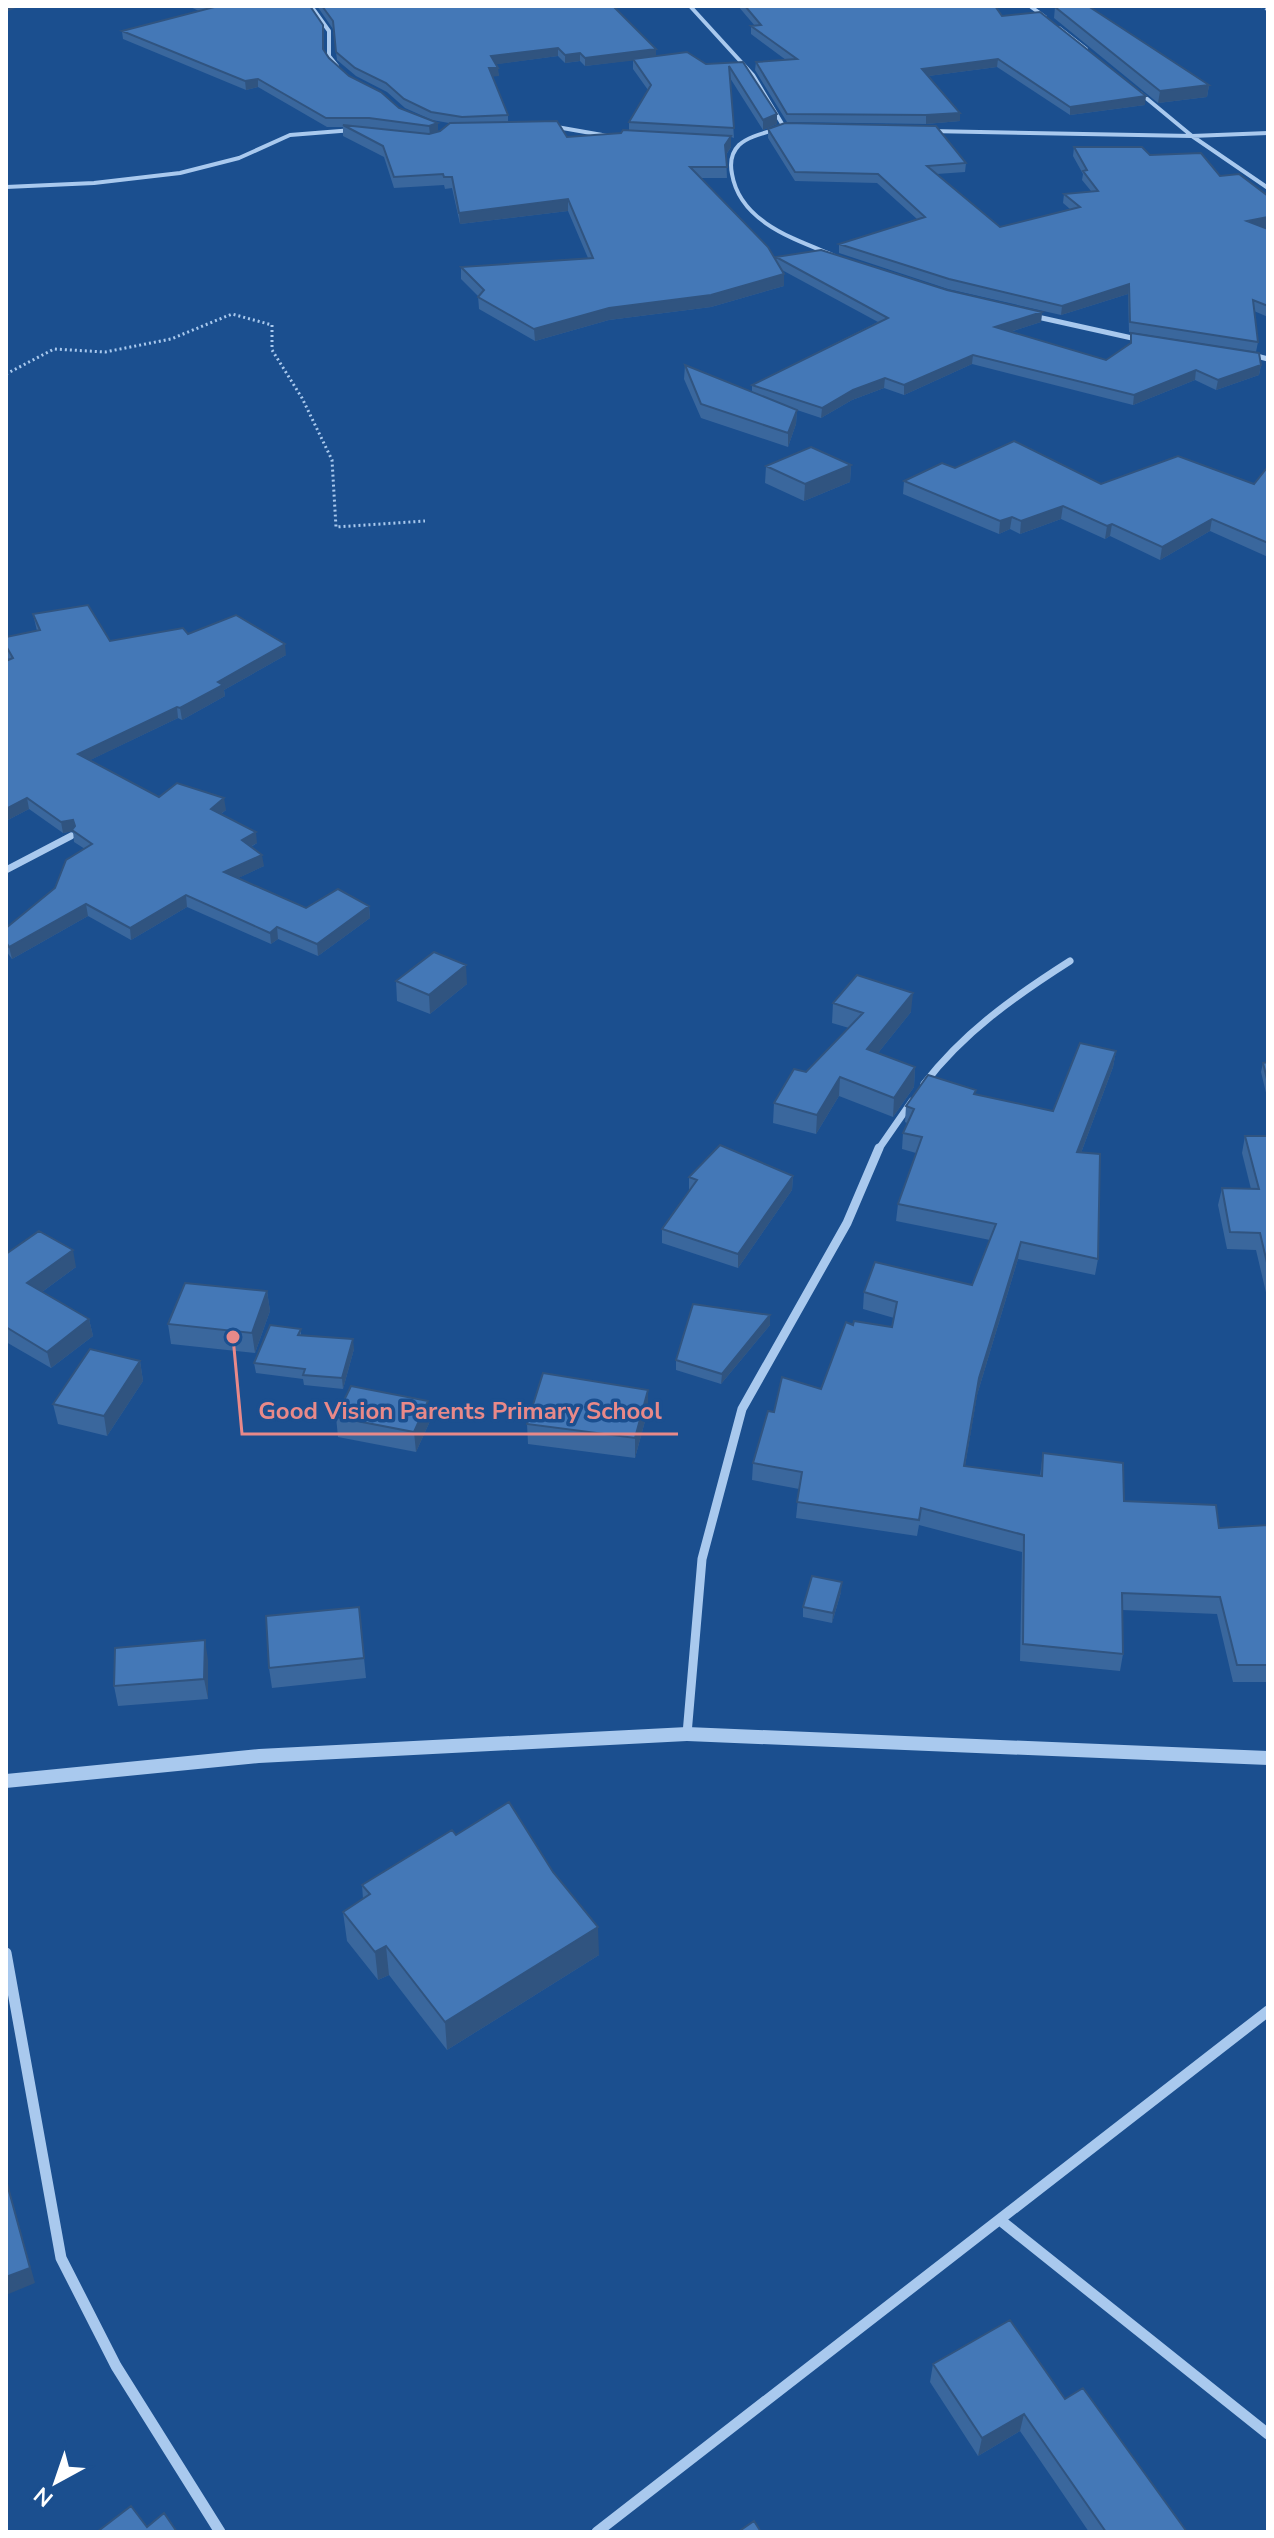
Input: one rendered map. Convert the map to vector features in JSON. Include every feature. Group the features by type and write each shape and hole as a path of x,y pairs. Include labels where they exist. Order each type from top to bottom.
{"street":[{"path":"311,6 329,31 329,56 344,72"},
{"path":"690,6 753,75 784,127"},
{"path":"1030,6 1094,55"},
{"path":"1131,86 1192,136 1268,188"},
{"path":"542,126 614,136"},
{"path":"725,142 741,143 784,127 796,128"},
{"path":"6,187 94,183 180,173 239,158 290,135 360,130"},
{"path":"921,131 1192,136 1268,133"},
{"path":"741,143 730,157 731,180 745,206 775,229 843,260"},
{"path":"1019,313 1147,341"},
{"path":"1236,353 1268,359"},
{"path":"6,870 71,836"},
{"path":"687,1734 702,1559 742,1409 847,1223 882,1142 942,1057 967,1034 1070,961"},
{"path":"6,1781 259,1756 687,1734 1268,1758"},
{"path":"6,1953 61,2258 116,2366 220,2532"},
{"path":"597,2532 1268,2011"},
{"path":"1000,2220 1268,2434"}],"path":[{"path":"1261,6 1268,10"},
{"path":"6,374 54,349 105,352 171,339 232,314 272,325 272,350 302,398 332,460 336,527 425,521"}],"building":[{"path":"205,6 310,6 323,25 323,49 329,58 349,76 381,92 399,108 438,123 429,126 369,118 326,118 258,79 245,81 122,31 211,8"},
{"path":"322,6 613,6 656,49 585,58 580,53 565,55 558,48 491,56 498,68 489,68 508,115 462,117 431,112 404,99 386,83 355,68 336,52 333,21"},
{"path":"745,6 995,6 1002,16 1040,12 1146,96 1070,107 998,59 922,69 960,113 787,114 756,62 797,59 751,26 761,25"},
{"path":"1088,6 1209,85 1160,91 1055,7"},
{"path":"687,52 706,64 743,62 777,114 763,120 729,66 734,128 629,122 651,85 633,59"},
{"path":"557,121 567,137 621,133 623,130 731,136 725,145 727,167 690,167 768,247 784,274 711,295 609,308 534,329 478,297 484,290 461,267 593,258 568,199 459,213 452,177 444,177 443,174 394,177 383,146 343,125 429,134 440,131 450,123"},
{"path":"785,123 936,126 966,163 927,166 1000,227 1080,207 1064,194 1098,191 1083,171 1087,170 1074,147 1142,147 1150,155 1201,153 1220,176 1239,174 1268,196 1268,217 1247,221 1268,229 1268,306 1253,300 1258,342 1130,322 1129,284 1062,306 949,279 839,244 925,217 878,174 795,172 768,129"},
{"path":"821,250 947,290 1042,312 995,327 1106,360 1131,343 1131,333 1259,353 1261,365 1218,380 1196,370 1134,395 973,355 904,385 885,378 853,390 822,408 752,385 888,318 776,257"},
{"path":"685,365 797,410 788,433 701,404"},
{"path":"1014,441 1101,484 1178,456 1254,484 1266,469 1268,543 1212,519 1162,547 1063,506 1021,521 1012,517 1000,521 904,481 942,463 955,468"},
{"path":"811,447 851,465 805,484 766,466"},
{"path":"88,605 110,641 183,628 188,634 236,615 285,644 218,682 223,685 180,708 78,754 159,797 177,783 224,798 211,809 256,832 242,840 262,855 224,872 306,908 338,889 369,906 317,944 277,927 270,933 186,895 130,928 86,904 9,947 6,928 55,888 66,860 92,844 72,830 75,826 73,820 61,822 27,798 6,809 6,661 13,658 6,646 6,637 40,630 33,614"},
{"path":"434,952 466,965 429,995 396,981"},
{"path":"857,975 913,993 867,1049 915,1067 894,1098 840,1077 817,1115 774,1103 794,1069 806,1072 863,1013 833,1003"},
{"path":"1080,1043 1116,1051 1077,1152 1100,1154 1098,1259 1021,1242 979,1378 964,1466 1042,1476 1043,1453 1123,1463 1124,1501 1216,1505 1219,1528 1268,1525 1268,1665 1237,1665 1220,1597 1122,1593 1123,1654 1023,1644 1024,1535 921,1508 919,1520 797,1502 802,1472 753,1463 768,1411 774,1412 782,1377 821,1389 846,1322 892,1327 897,1302 864,1292 875,1262 972,1285 996,1224 898,1204 922,1137 903,1133 914,1109 906,1106 928,1075 976,1090 974,1094 1053,1111"},
{"path":"1268,1062 1268,1083 1263,1063"},
{"path":"1245,1136 1268,1136 1268,1267 1260,1233 1230,1232 1222,1188 1259,1189"},
{"path":"720,1145 793,1176 738,1254 662,1229 697,1180 689,1177"},
{"path":"39,1231 73,1250 27,1283 89,1319 47,1352 6,1327 6,1254"},
{"path":"185,1283 267,1291 252,1333 168,1324"},
{"path":"693,1304 770,1315 722,1374 676,1360"},
{"path":"270,1325 301,1329 298,1335 353,1339 342,1378 303,1375 305,1369 254,1363"},
{"path":"90,1349 140,1361 104,1416 53,1404"},
{"path":"543,1373 648,1390 635,1438 527,1424"},
{"path":"351,1386 428,1401 414,1432 336,1417"},
{"path":"812,1576 842,1582 833,1613 803,1607"},
{"path":"359,1607 364,1658 269,1668 266,1616"},
{"path":"205,1640 204,1679 114,1686 115,1648"},
{"path":"509,1802 553,1872 598,1927 445,2022 386,1946 375,1952 343,1912 370,1894 362,1885 452,1830 456,1835"},
{"path":"6,2180 30,2268 6,2277"},
{"path":"1010,2320 1065,2399 1083,2388 1187,2532 1106,2532 1024,2414 982,2438 933,2364"},
{"path":"131,2506 147,2527 164,2513 177,2532 97,2532"},
{"path":"754,2521 761,2532 738,2532"}],"place":[{"name":"Good Vision Parents Primary School","path":"233,1337"}]}
